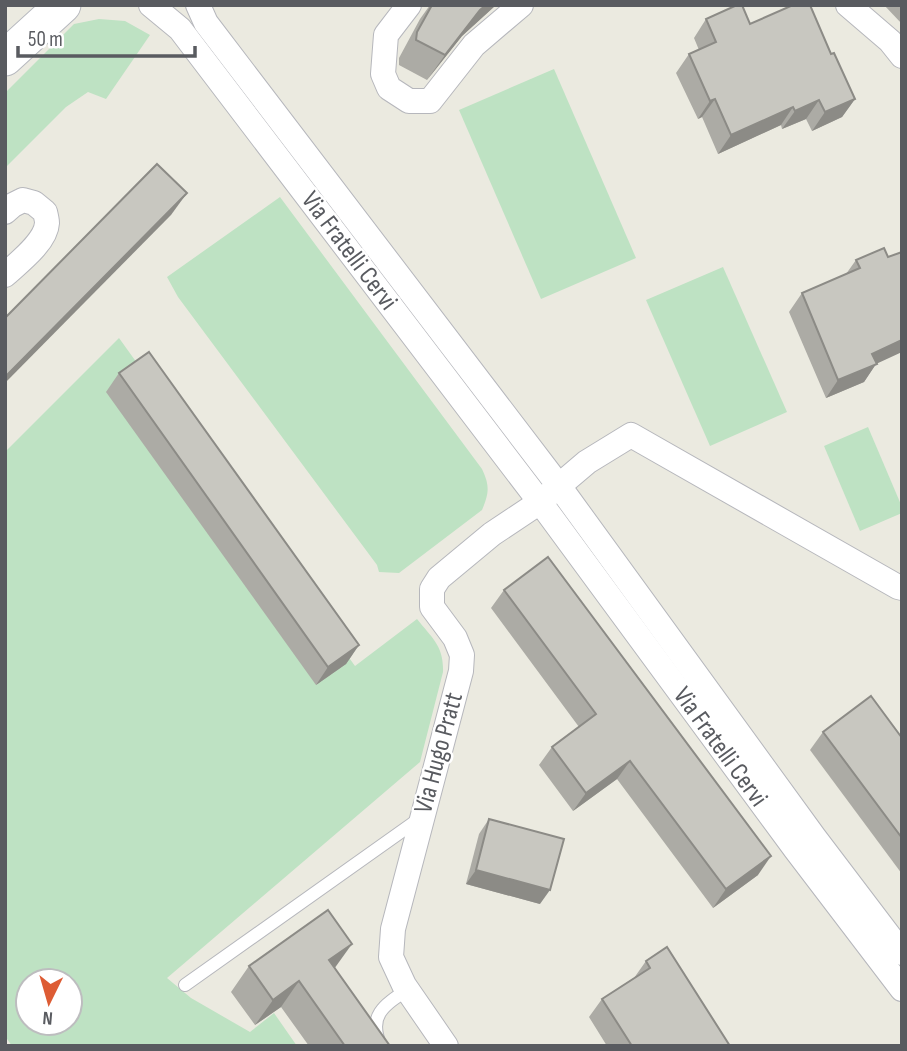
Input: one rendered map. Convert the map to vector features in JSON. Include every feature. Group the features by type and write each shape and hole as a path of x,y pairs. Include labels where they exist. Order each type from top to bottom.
{"main road":[{"path":"5,58 63,5"}],"street":[{"name":"Via Fratelli Cervi","path":"151,5 180,29 550,494 902,953"},
{"name":"Via Fratelli Cervi","path":"198,5 206,23 550,494 796,850 902,989"},
{"path":"409,5 386,35 383,74 389,88 409,101 430,101 474,45 521,5"},
{"path":"848,5 890,41 902,56"},
{"path":"5,212 23,200 34,203 45,212 47,224 44,235 37,244 5,275"},
{"path":"550,494 587,462 631,435 902,588"},
{"name":"Via Hugo Pratt","path":"446,1046 407,990 391,957 393,929 461,671 462,655 455,638 432,607 432,589 439,578 492,534 550,494"}],"lane":[{"path":"185,985 423,817"},
{"path":"381,1046 376,1032 380,1012 386,1004 407,990"}],"green space":[{"path":"99,19 125,21 150,35 106,99 88,92 66,107 5,168 5,93 74,24"},
{"path":"554,69 636,258 541,299 459,110"},
{"path":"280,197 482,469 486,480 487,494 482,510 399,573 379,572 377,565 178,297 167,277"},
{"path":"723,267 787,412 710,446 646,300"},
{"path":"119,338 355,666 417,619 439,649 443,672 420,762 167,978 191,998 250,1032 274,1013 297,1046 12,1046 5,1036 5,452"},
{"path":"868,427 902,507 902,513 860,531 824,446"}],"building":[{"path":"432,5 486,5 445,55 416,40 417,32"},
{"path":"742,5 750,24 793,5 810,5 831,54 834,53 855,99 825,112 819,100 795,111 793,107 731,135 715,99 710,101 689,54 716,42 706,19"},
{"path":"157,164 187,193 5,377 5,318"},
{"path":"884,248 888,257 902,252 902,340 872,354 877,364 838,380 802,293 860,268 856,260"},
{"path":"149,352 359,645 328,667 119,373"},
{"path":"548,557 771,856 726,889 630,761 586,793 552,747 596,714 504,590"},
{"path":"871,696 902,738 902,838 823,732"},
{"path":"489,819 564,839 550,890 476,870"},
{"path":"328,910 352,944 329,960 390,1046 345,1046 299,981 273,1000 249,966"},
{"path":"667,947 730,1046 632,1046 602,999 650,968 646,961"}]}
